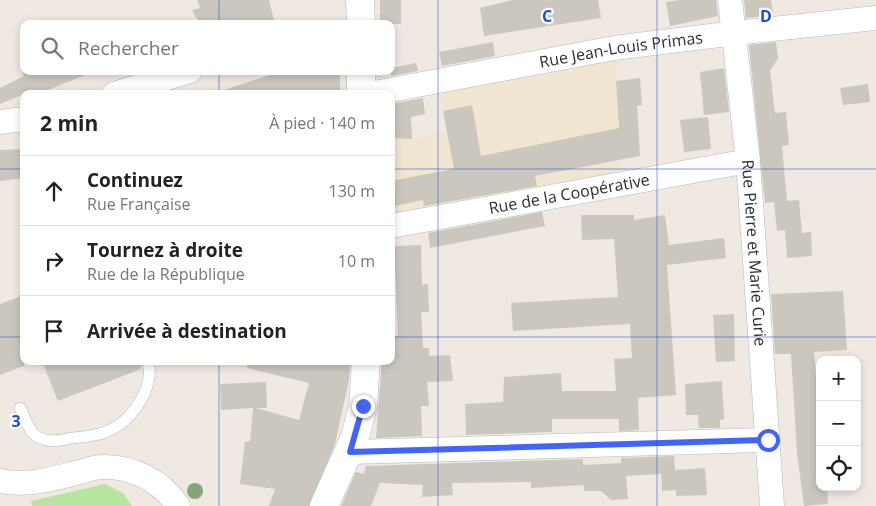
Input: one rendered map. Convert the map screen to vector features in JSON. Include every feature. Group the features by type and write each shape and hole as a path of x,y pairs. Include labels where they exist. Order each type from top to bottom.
{"street":[{"name":"Rue Pierre et Marie Curie","path":"730,0 748,161 772,506"},
{"name":"Rue Jean-Louis Primas","path":"390,90 614,48 735,32 876,18"},
{"path":"127,90 177,75"},
{"path":"361,75 361,90"},
{"path":"0,122 20,120"},
{"name":"Rue de la Coopérative","path":"395,225 748,161"},
{"path":"324,506 350,452 363,406 366,365"},
{"path":"350,452 768,440"},
{"path":"0,481 20,485 101,467 126,470 146,476 168,493 178,506"}],"lane":[{"path":"20,408 32,433 46,440 57,441 104,433 126,418 143,400 150,372 149,365"}],"shaded area":[{"path":"615,58 621,172 395,213 395,138 412,139 446,130 439,92"}],"green space":[{"path":"105,484 123,493 132,506 32,506 31,501"}],"building":[{"path":"197,0 269,0 274,20 198,20 192,10 200,8"},
{"path":"380,0 401,0 401,24 395,24 395,20 380,20"},
{"path":"512,0 598,0 601,18 484,36 480,8"},
{"path":"716,0 718,16 670,26 666,2"},
{"path":"744,0 771,0 773,15 746,18"},
{"path":"493,42 495,56 442,66 439,52"},
{"path":"776,42 778,59 770,70 775,113 786,112 789,145 782,146 787,201 799,200 802,233 811,232 812,256 787,258 785,230 777,231 774,202 765,203 749,45"},
{"path":"416,63 418,71 391,76 395,75 395,67"},
{"path":"724,68 729,112 704,115 700,72"},
{"path":"85,75 48,90 20,90 20,96 0,104 0,88 24,76"},
{"path":"270,75 340,75 340,90 224,90"},
{"path":"640,78 642,105 637,106 640,156 535,176 537,186 424,206 423,200 395,206 395,180 454,169 443,111 472,105 481,156 619,128 616,81"},
{"path":"868,84 870,102 843,105 840,88"},
{"path":"423,98 425,114 411,117 412,139 395,138 395,103"},
{"path":"708,117 711,149 684,152 680,120"},
{"path":"20,149 20,178 0,181 0,150"},
{"path":"542,212 545,226 430,248 428,233"},
{"path":"581,215 634,215 634,220 665,215 669,245 724,238 726,258 667,265 676,395 638,398 639,430 619,431 619,419 552,419 552,432 466,435 465,404 503,402 504,377 561,373 562,391 616,391 614,359 632,358 630,324 513,331 511,303 618,297 614,239 582,240"},
{"path":"421,245 422,285 428,284 429,312 421,312 423,348 429,348 429,356 450,355 453,381 427,382 429,406 421,406 422,436 376,438 382,365 395,365 395,336 398,336 395,246"},
{"path":"843,291 847,350 814,352 816,377 816,491 827,491 828,504 804,506 797,453 791,354 775,354 771,294"},
{"path":"20,296 20,365 24,366 0,375 0,304"},
{"path":"734,314 735,361 716,362 713,315"},
{"path":"44,365 141,365 141,369 58,401"},
{"path":"247,365 350,365 349,380 335,444 309,506 269,506 275,489 240,484 245,442 250,441 253,408 221,410 220,384 266,382 267,408 256,408 299,420 309,383 247,368"},
{"path":"722,381 724,419 720,420 720,428 699,428 698,415 686,415 685,384"},
{"path":"674,456 675,470 705,468 707,495 676,496 676,490 662,491 661,474 626,476 628,499 611,500 601,491 584,491 584,485 531,488 531,482 452,483 453,495 422,497 423,485 380,483 371,506 341,506 356,472 364,474 366,466 583,459 583,465 621,463 621,458"}],"route":[{"path":"363,406 350,452 768,440"}]}
